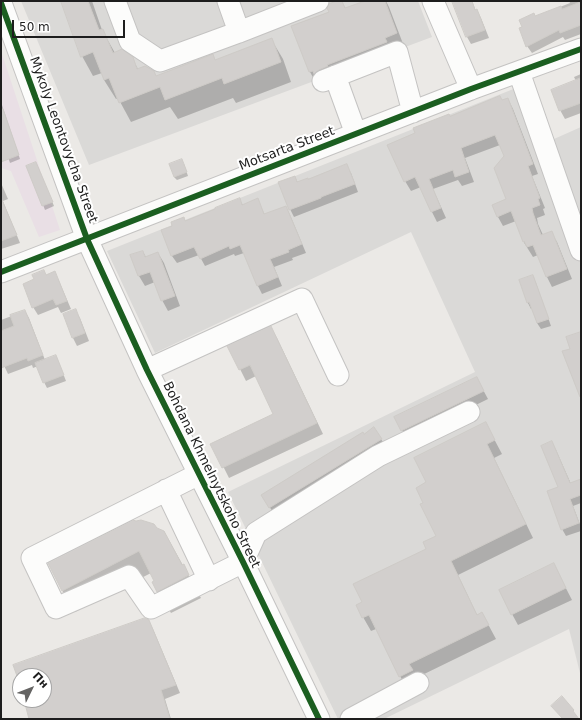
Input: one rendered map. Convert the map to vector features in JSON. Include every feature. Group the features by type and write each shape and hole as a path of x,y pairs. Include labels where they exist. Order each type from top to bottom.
{"street":[{"path":"115,1 130,41 160,61 318,1"},
{"path":"228,1 239,32"},
{"path":"433,1 471,89"},
{"name":"Mykoly Leontovycha Street","path":"1,3 87,239"},
{"name":"Motsarta Street","path":"1,272 471,89 581,49"},
{"path":"356,134 329,78 397,52 413,112"},
{"path":"519,72 581,250"},
{"name":"Bohdana Khmelnytskoho Street","path":"87,239 147,370 243,562 319,719"},
{"path":"147,370 302,299 338,375"},
{"path":"199,474 32,558 56,608 129,576 151,608 243,562 256,533 378,456 468,412"},
{"path":"166,490 209,580"},
{"path":"352,719 418,684"}],"shaded area":[{"path":"21,1 418,1 432,37 89,165"},
{"path":"1,51 60,230 39,237 11,171 1,168"},
{"path":"531,82 554,139 581,127 581,677 569,629 384,719 338,719 228,492 475,372 411,232 155,353 107,251"}],"building":[{"path":"61,1 88,1 99,30 103,29 113,53 122,49 133,57 137,69 145,66 154,71 156,76 213,54 215,60 272,38 281,62 224,84 222,78 165,100 160,87 119,103 109,78 104,80 93,52 81,57"},
{"path":"342,1 345,8 365,1 385,1 397,33 385,38 387,42 327,65 328,66 314,74 313,71 309,72 291,26 329,12 327,8 329,4"},
{"path":"452,1 472,1 475,10 477,9 485,30 466,37"},
{"path":"581,2 581,25 560,33 559,30 526,47 519,28 522,27 519,20 534,13 535,16 561,6 562,9"},
{"path":"581,78 581,103 559,111 551,90"},
{"path":"500,96 502,100 508,98 533,164 528,166 540,198 538,199 540,205 532,208 541,235 552,231 567,269 546,277 533,245 527,247 524,241 523,242 511,211 497,217 492,205 506,199 494,168 504,156 495,135 461,148 469,172 455,177 453,170 429,179 441,208 431,212 415,177 404,182 387,145 415,133 413,128 449,114 450,116"},
{"path":"1,109 3,109 19,155 1,162"},
{"path":"182,159 187,172 174,177 169,164"},
{"path":"36,162 53,202 42,206 26,166"},
{"path":"347,164 355,184 289,210 278,182 295,176 297,182"},
{"path":"1,198 17,235 1,241"},
{"path":"240,198 242,205 258,198 264,214 286,206 302,244 288,250 289,252 270,259 278,277 257,286 240,245 230,249 229,246 200,259 194,247 171,256 161,230 172,226 171,222 184,217 185,221"},
{"path":"143,251 145,257 158,252 175,296 161,301 150,272 138,276 130,255"},
{"path":"44,270 46,275 55,271 67,301 56,305 53,299 32,308 23,284 34,279 32,275"},
{"path":"533,275 549,319 537,323 529,302 527,303 519,280"},
{"path":"76,309 85,333 72,338 63,314"},
{"path":"25,310 43,355 28,361 27,358 1,368 1,331 14,326 10,315"},
{"path":"271,326 317,423 222,468 210,444 273,414 250,365 239,370 227,346"},
{"path":"581,332 580,397 562,351 570,349 566,337"},
{"path":"56,355 64,375 43,383 35,363"},
{"path":"477,377 484,391 401,431 394,417"},
{"path":"486,422 495,440 487,444 526,524 451,561 477,615 482,612 489,625 409,664 413,670 399,677 369,615 362,618 356,605 362,602 353,584 426,549 423,542 436,536 420,504 423,503 416,488 426,482 414,458"},
{"path":"374,427 382,439 269,508 261,495 363,432 364,434"},
{"path":"552,441 570,483 581,479 581,495 570,499 579,523 561,530 547,491 558,487 541,446"},
{"path":"133,520 141,520 154,524 157,528 164,531 189,575 157,592 152,582 154,581 139,551 62,591 48,563"},
{"path":"554,563 566,588 511,615 499,590"},
{"path":"145,618 149,620 176,685 161,690 170,719 29,719 26,708 52,708 52,668 14,668 13,665"},
{"path":"562,696 574,710 573,711 579,719 563,719 551,706"}],"cycle path":[{"path":"1,3 87,239 147,370 243,562 319,719"},
{"path":"1,272 471,89 581,49"}]}
